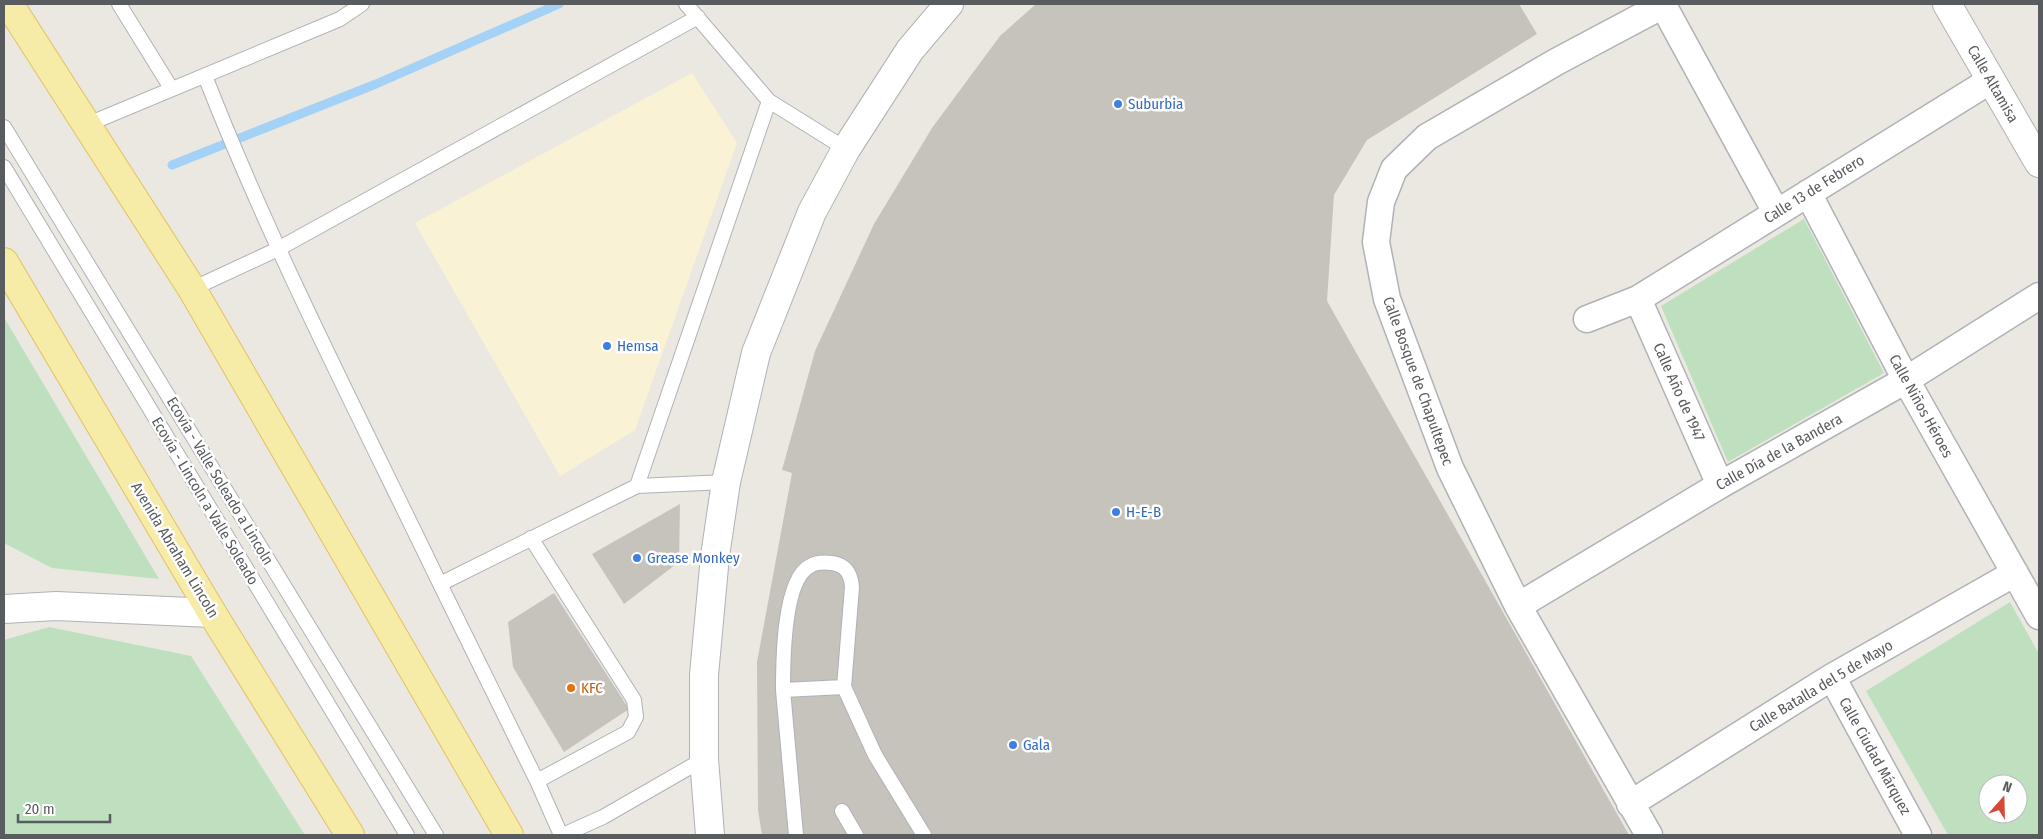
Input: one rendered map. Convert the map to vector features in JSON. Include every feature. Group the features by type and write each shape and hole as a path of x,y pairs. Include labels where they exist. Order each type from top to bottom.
{"main road":[{"path":"9,4 192,289 509,835"},
{"path":"710,835 704,759 705,665 715,556 726,482 756,353 812,212 846,149 910,50 949,4"},
{"name":"Calle Altamisa","path":"1947,4 2039,163"},
{"name":"Avenida Abraham Lincoln","path":"4,262 212,613 350,835"},
{"path":"4,609 56,606 212,613"}],"street":[{"path":"1664,4 1776,212"},
{"name":"Calle Bosque de Chapultepec","path":"1649,835 1518,606 1450,468 1387,299 1376,242 1381,202 1394,169 1427,137 1556,62 1664,4"},
{"name":"Calle 13 de Febrero","path":"1587,319 1638,299 1991,80"},
{"name":"Calle Niños Héroes","path":"1808,193 1906,380 2039,616"},
{"name":"Calle Día de la Bandera","path":"1518,606 1720,485 1906,380 2039,296"},
{"name":"Calle Año de 1947","path":"1638,299 1720,485"},
{"name":"Calle Batalla del 5 de Mayo","path":"1630,804 1832,677 2015,573"},
{"name":"Calle Ciudad Márquez","path":"1832,677 1918,835"}],"lane":[{"path":"119,4 171,88"},
{"path":"86,124 340,19 362,4"},
{"path":"686,4 769,101 846,149"},
{"path":"192,289 278,249 698,16"},
{"path":"205,76 278,249 562,835 603,817 704,759"},
{"path":"636,486 769,101"},
{"name":"Ecovía - Valle Soleado a Lincoln","path":"4,127 436,835"},
{"name":"Ecovía - Lincoln a Valle Soleado","path":"4,167 407,835"},
{"path":"440,584 636,486 726,482"},
{"path":"531,538 634,700 636,717 628,732 537,781"},
{"path":"796,835 783,690 787,617 795,586 801,574 810,566 823,562 845,568 851,577 852,586 844,686 875,755 924,835"},
{"path":"783,690 844,686"},
{"path":"842,811 856,835"}],"shaded area":[{"path":"692,73 737,143 635,430 560,476 415,223"}],"green space":[{"path":"1804,219 1884,373 1728,462 1661,306"},
{"path":"5,319 159,579 52,568 4,543"},
{"path":"2010,602 2039,654 2039,835 1948,835 1866,691"},
{"path":"49,627 191,656 305,835 4,835 4,640"}],"building":[{"name":"H-E-B","path":"1036,4 1519,4 1537,34 1367,140 1334,195 1327,301 1629,835 762,835 758,810 757,662 792,473 782,470 815,351 874,224 932,128 1000,36"},
{"name":"Grease Monkey","path":"680,504 679,562 624,604 592,554"},
{"name":"KFC","path":"554,593 629,709 564,752 513,667 508,622"}],"waterway":[{"path":"172,165 376,84 559,4"}],"place":[{"name":"Suburbia","path":"1118,104"},
{"name":"Hemsa","path":"607,346"},
{"name":"H-E-B","path":"1116,512"},
{"name":"Grease Monkey","path":"637,558"},
{"name":"KFC","path":"571,688"},
{"name":"Gala","path":"1013,745"}]}
